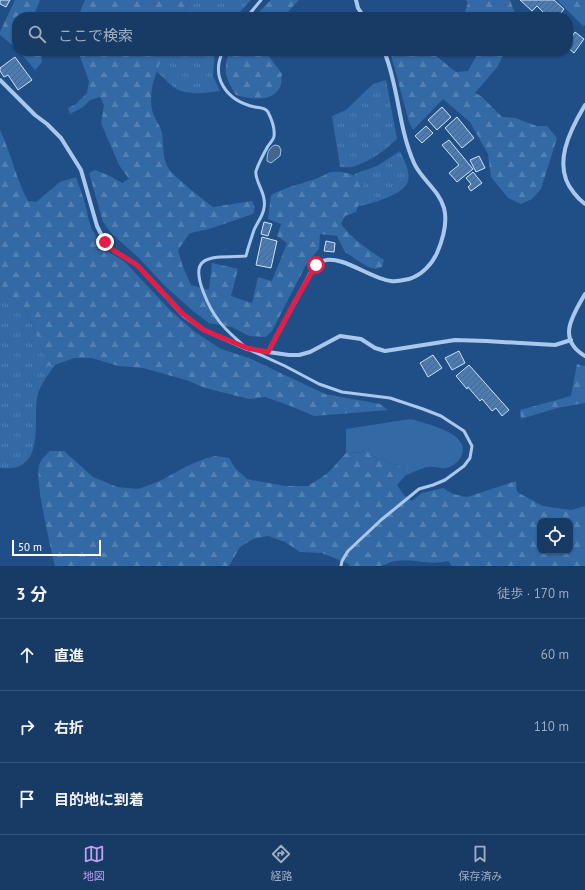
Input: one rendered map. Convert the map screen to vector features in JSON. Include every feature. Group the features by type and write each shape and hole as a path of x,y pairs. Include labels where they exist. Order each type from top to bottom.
{"street":[{"path":"356,0 361,12"},
{"path":"268,352 316,265 323,261 334,260 349,264 375,277 391,281 403,280 413,278 422,273 435,258 440,247 445,229 444,208 439,198 414,164 408,146 391,70 386,56"},
{"path":"0,80 35,115 47,124 61,138 81,170 97,226 105,242 113,250 137,265 183,314 204,330 247,348 299,355 310,352 340,336 361,339 375,348 385,351 455,340 555,345 571,340"},
{"path":"585,105 576,120 562,159 568,184 573,193 585,204"},
{"path":"585,294 570,324 569,330 571,340 575,348 585,356"}],"lane":[{"path":"251,12 261,0"},
{"path":"222,56 218,68 219,77 224,88 233,97 244,103 256,108 262,107 266,110 272,123 274,136 256,171 256,177 264,193 264,208 254,231 246,256 209,258 202,263 198,269 208,303 220,322 247,348 319,384 342,392 390,398 441,416 464,431 472,446 470,458 464,466 445,480 419,489 381,520 348,552 342,561 341,566"}],"green space":[{"path":"15,0 40,0 35,12 12,12 12,45 0,35"},
{"path":"85,0 190,0 184,12 80,12"},
{"path":"190,0 251,0 240,12 184,12"},
{"path":"271,0 299,0 288,12 259,12"},
{"path":"466,0 510,0 515,12 465,12 468,3"},
{"path":"557,0 585,0 585,25 583,26 573,16 573,12 569,12"},
{"path":"23,56 41,56 42,62 35,70"},
{"path":"80,56 164,56 154,79 151,102 153,113 162,133 165,162 167,166 181,181 213,207 252,201 255,207 253,214 209,229 190,233 178,250 183,267 191,285 209,290 212,263 238,269 231,296 252,303 258,277 272,281 287,243 277,236 281,224 268,219 271,195 283,189 332,172 348,173 358,178 361,182 364,192 356,212 345,216 341,224 356,240 384,260 382,267 376,269 368,267 345,252 337,236 320,234 319,249 307,263 272,331 266,337 249,336 232,327 209,323 165,286 139,258 112,234 103,222 89,173 95,170 122,183 129,179 119,165 101,123 104,105 100,97 90,100 83,107 70,114 68,108 76,104 87,93 89,81"},
{"path":"164,56 215,56 213,76 220,91 204,93 183,92 176,89 156,71"},
{"path":"228,56 269,56 282,74 281,86 277,92 267,98 248,98 236,95 227,79 226,64"},
{"path":"391,56 436,56 456,72 468,71 476,56 503,56 498,66 475,93 481,96 502,117 515,118 537,126 547,126 557,138 541,189 532,199 521,204 508,198 491,177 488,154 470,122 443,99 413,130 409,122"},
{"path":"386,80 397,139 383,151 361,164 352,167 340,167 332,116 346,110 373,84"},
{"path":"0,130 20,184 28,201 36,202 60,182 76,177 91,228 104,249 125,262 170,310 195,332 221,349 249,358 325,394 380,404 388,410 314,416 265,397 249,399 205,388 186,380 143,368 118,366 92,358 74,358 55,365 44,367 44,353 26,310 4,291 0,281"},
{"path":"400,151 409,177 405,186 394,195 356,207 364,192 354,174 377,166"},
{"path":"0,281 4,291 26,310 44,353 44,366 55,365 44,381 38,394 36,409 36,433 31,455 25,463 15,468 0,468"},
{"path":"577,364 585,366 585,403 557,408 521,419 520,410 571,396"},
{"path":"410,419 426,423 455,436 461,442 463,449 461,457 458,461 448,467 428,467 419,469 405,476 402,467 374,457 368,452 346,453 346,429"},
{"path":"50,451 64,451 93,477 117,487 138,489 160,481 187,466 215,456 229,458 235,468 247,479 285,486 308,486 328,473 346,453 368,452 374,457 402,467 405,476 397,485 404,495 412,501 422,493 443,488 453,494 467,497 516,481 517,492 543,506 571,510 585,506 585,566 452,566 448,561 434,563 402,560 393,561 380,566 349,566 349,564 322,553 300,552 285,542 268,536 253,539 240,547 229,566 55,566 43,513 39,482 38,470 43,458"}],"shaded area":[{"path":"275,145 279,146 281,150 280,156 271,163 267,161 268,154 269,150"}],"building":[{"path":"0,0 10,0 6,7 0,4"},
{"path":"520,0 554,0 564,9 562,12 543,12 537,6 532,11"},
{"path":"575,32 584,39 574,53 573,52 573,35"},
{"path":"15,57 32,80 18,90 8,75 4,77 0,71 0,68"},
{"path":"442,107 451,117 437,130 428,120"},
{"path":"457,117 474,138 462,148 445,128"},
{"path":"426,126 433,133 422,143 415,136"},
{"path":"449,140 473,169 457,182 449,173 459,165 442,145"},
{"path":"479,156 485,168 476,172 470,160"},
{"path":"473,172 482,183 471,191 468,187 471,184 466,178"},
{"path":"264,222 272,224 268,236 261,234"},
{"path":"262,237 277,241 271,268 256,265"},
{"path":"326,241 335,243 334,252 324,251"},
{"path":"459,351 465,363 452,370 445,358"},
{"path":"433,355 442,368 428,377 420,363"},
{"path":"469,365 509,410 502,416 496,408 492,411 482,399 480,401 456,376"}],"route":[{"path":"105,242 113,250 137,265 183,314 204,330 247,348 268,352 316,265"}]}
